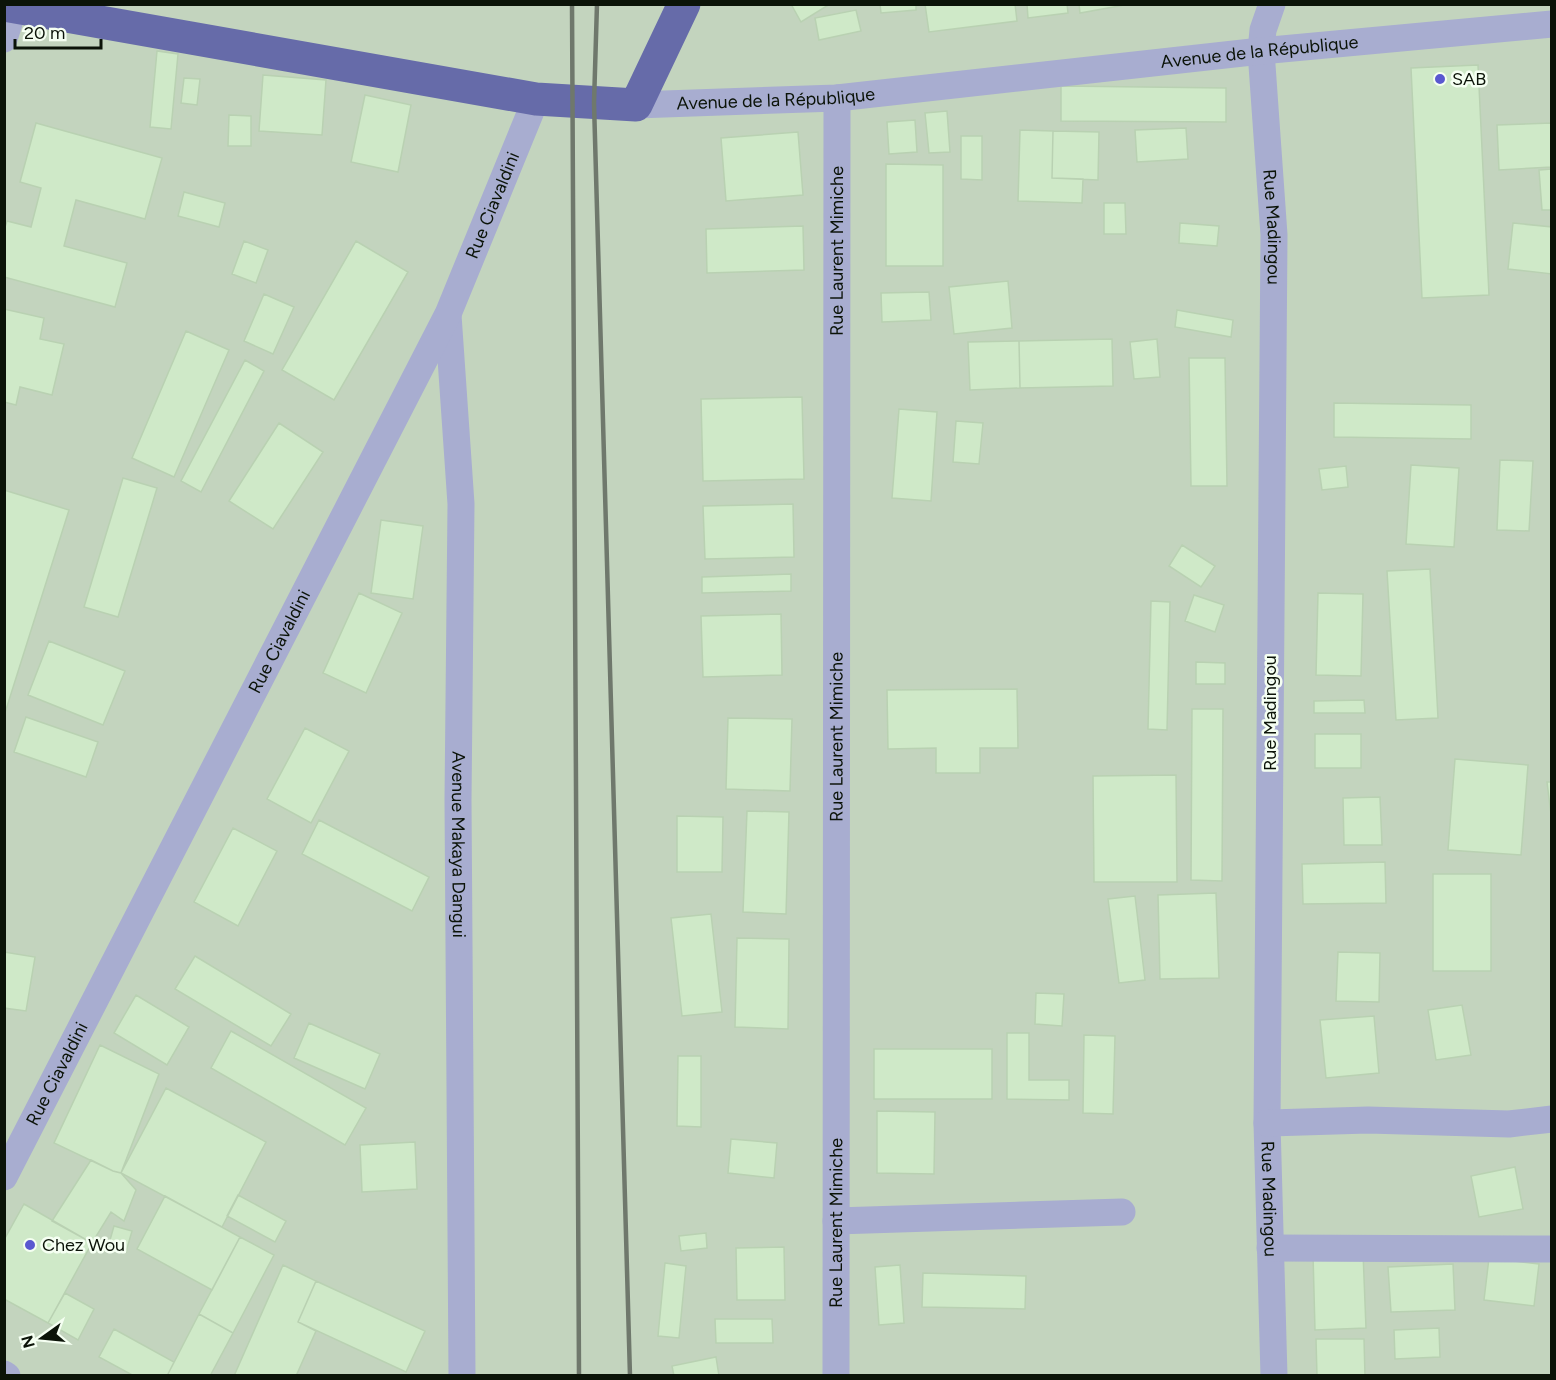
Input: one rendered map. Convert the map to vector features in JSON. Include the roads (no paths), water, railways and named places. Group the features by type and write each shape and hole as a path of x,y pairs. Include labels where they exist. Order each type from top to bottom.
{"main road":[{"path":"636,105 684,4"},
{"name":"Avenue de la République","path":"11,5 536,99 636,105"}],"street":[{"name":"Rue Madingou","path":"1272,4 1263,30 1261,51 1274,235 1267,1123 1274,1376"},
{"path":"1515,28 1531,4"},
{"path":"4,39 11,5"},
{"name":"Avenue de la République","path":"636,105 837,98 1261,51 1551,24"},
{"name":"Rue Laurent Mimiche","path":"836,1376 837,98"},
{"name":"Rue Ciavaldini","path":"4,1177 448,314 536,99"},
{"name":"Avenue Makaya Dangui","path":"448,314 461,504 458,812 462,1376"},
{"path":"1267,1123 1368,1120 1509,1124 1551,1119"},
{"path":"836,1221 1122,1212"},
{"path":"1270,1248 1551,1249"}],"railway":[{"path":"572,4 579,1376"},
{"path":"597,4 594,103 630,1376"}],"place":[{"name":"SAB","path":"1440,79"},
{"name":"Chez Wou","path":"30,1245"}]}
